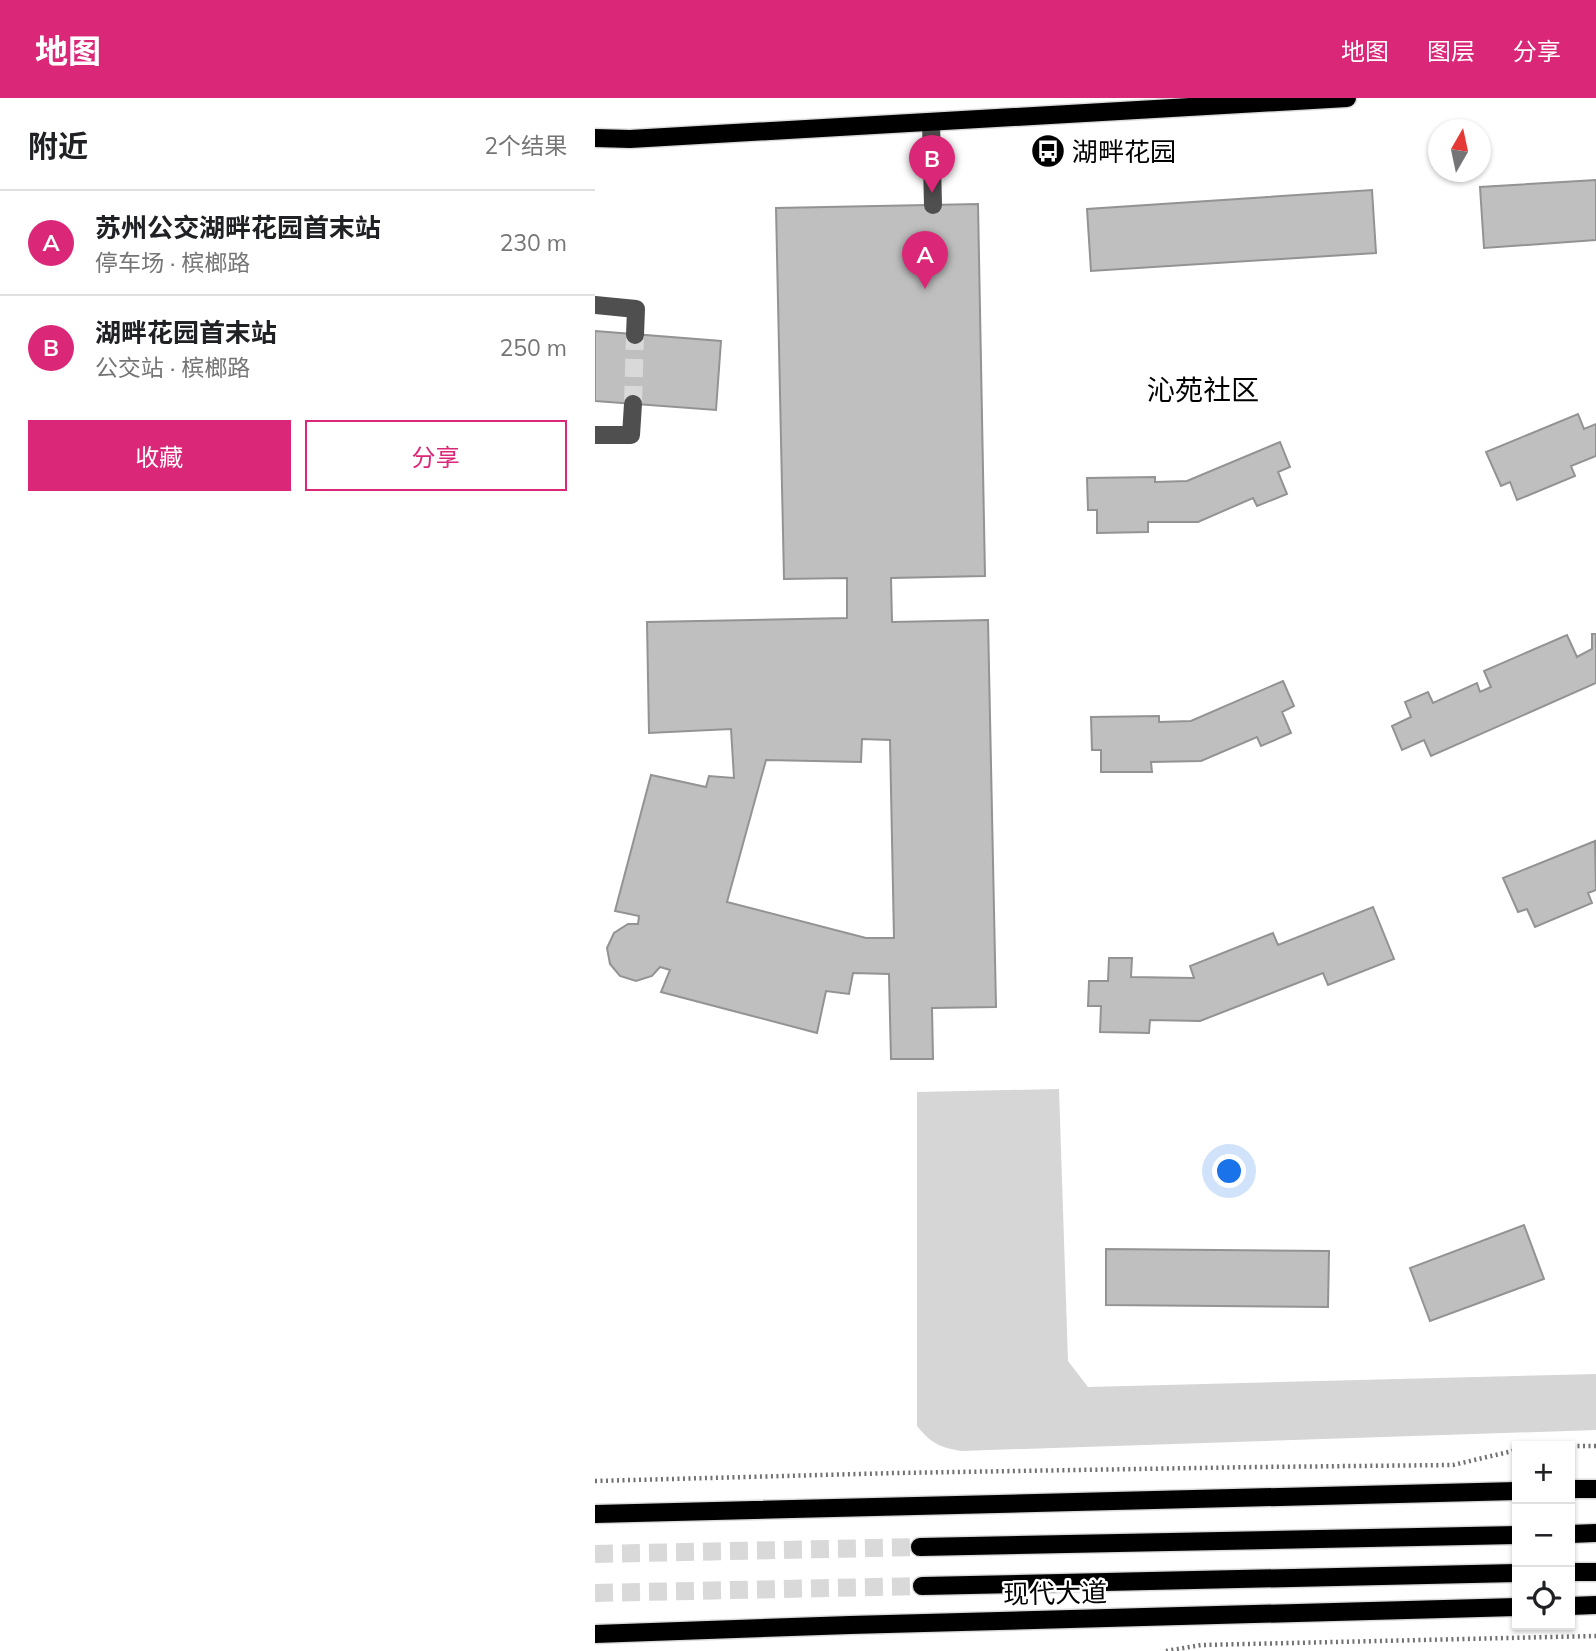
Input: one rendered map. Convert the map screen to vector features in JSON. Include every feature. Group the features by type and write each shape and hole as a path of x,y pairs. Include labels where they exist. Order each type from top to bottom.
{"main road":[{"path":"595,138 630,139 1347,98"},
{"path":"1575,1489 1596,1489"},
{"path":"595,1514 1512,1491"},
{"path":"1575,1534 1596,1533"},
{"name":"现代大道","path":"920,1548 1512,1535"},
{"path":"1575,1572 1596,1572"},
{"name":"现代大道","path":"922,1586 1512,1573"},
{"path":"1575,1606 1596,1605"},
{"name":"现代大道","path":"595,1634 1512,1607"}],"lane":[{"path":"931,122 933,205"},
{"path":"595,305 636,309 635,334"},
{"path":"595,435 631,435 633,404"}],"path":[{"path":"1575,1446 1596,1446"},
{"path":"595,1481 924,1472 1453,1465 1512,1451"},
{"path":"1167,1651 1201,1645 1596,1636"}],"shaded area":[{"path":"1059,1089 1068,1361 1088,1387 1596,1374 1596,1430 961,1451 936,1444 917,1426 917,1092"}],"building":[{"path":"1596,180 1596,240 1484,248 1480,187"},
{"path":"1372,190 1376,253 1091,271 1087,209"},
{"path":"978,204 985,576 891,578 892,622 988,620 996,1007 932,1008 933,1059 891,1059 889,974 853,973 849,994 826,991 817,1033 661,992 670,970 660,967 652,976 636,981 620,976 610,964 607,948 614,933 628,924 638,924 639,916 615,911 651,775 706,787 709,776 734,778 731,729 649,733 647,622 847,618 847,578 784,579 776,208","holes":["862,739 890,740 894,938 866,938 727,902 766,760 861,762"]},
{"path":"595,331 721,341 716,410 595,401"},
{"path":"1578,414 1584,429 1596,424 1596,456 1571,466 1575,476 1517,500 1510,482 1501,486 1486,452"},
{"path":"1280,442 1290,467 1278,472 1287,494 1257,506 1253,498 1198,522 1148,522 1148,532 1097,533 1097,510 1088,510 1087,478 1155,477 1155,482 1187,481"},
{"path":"1592,634 1596,634 1596,683 1431,756 1424,740 1402,750 1392,726 1411,717 1405,702 1428,692 1433,703 1477,683 1480,692 1491,687 1484,671 1567,635 1577,657 1592,649"},
{"path":"1283,681 1294,706 1282,712 1291,733 1261,746 1257,737 1201,761 1151,762 1152,772 1101,772 1101,750 1092,750 1091,717 1159,716 1159,722 1191,721"},
{"path":"1595,841 1596,890 1588,893 1592,903 1535,927 1527,909 1518,912 1503,878"},
{"path":"1373,907 1394,959 1328,985 1323,973 1200,1021 1150,1020 1149,1033 1100,1032 1101,1006 1088,1006 1089,981 1108,981 1109,958 1132,958 1131,977 1194,978 1190,966 1273,933 1278,945"},
{"path":"1524,1225 1544,1279 1430,1321 1410,1268"},
{"path":"1106,1249 1329,1251 1328,1307 1106,1305"}],"tunnel":[{"path":"633,404 635,335"},
{"path":"595,1554 920,1547"},
{"path":"595,1593 922,1586"}],"place":[{"name":"湖畔花园","path":"1048,151"},
{"name":"湖畔花园首末站","path":"932,193"},
{"name":"苏州公交湖畔花园首末站","path":"925,289"}],"district":[{"name":"沁苑社区","path":"1203,389"}]}
